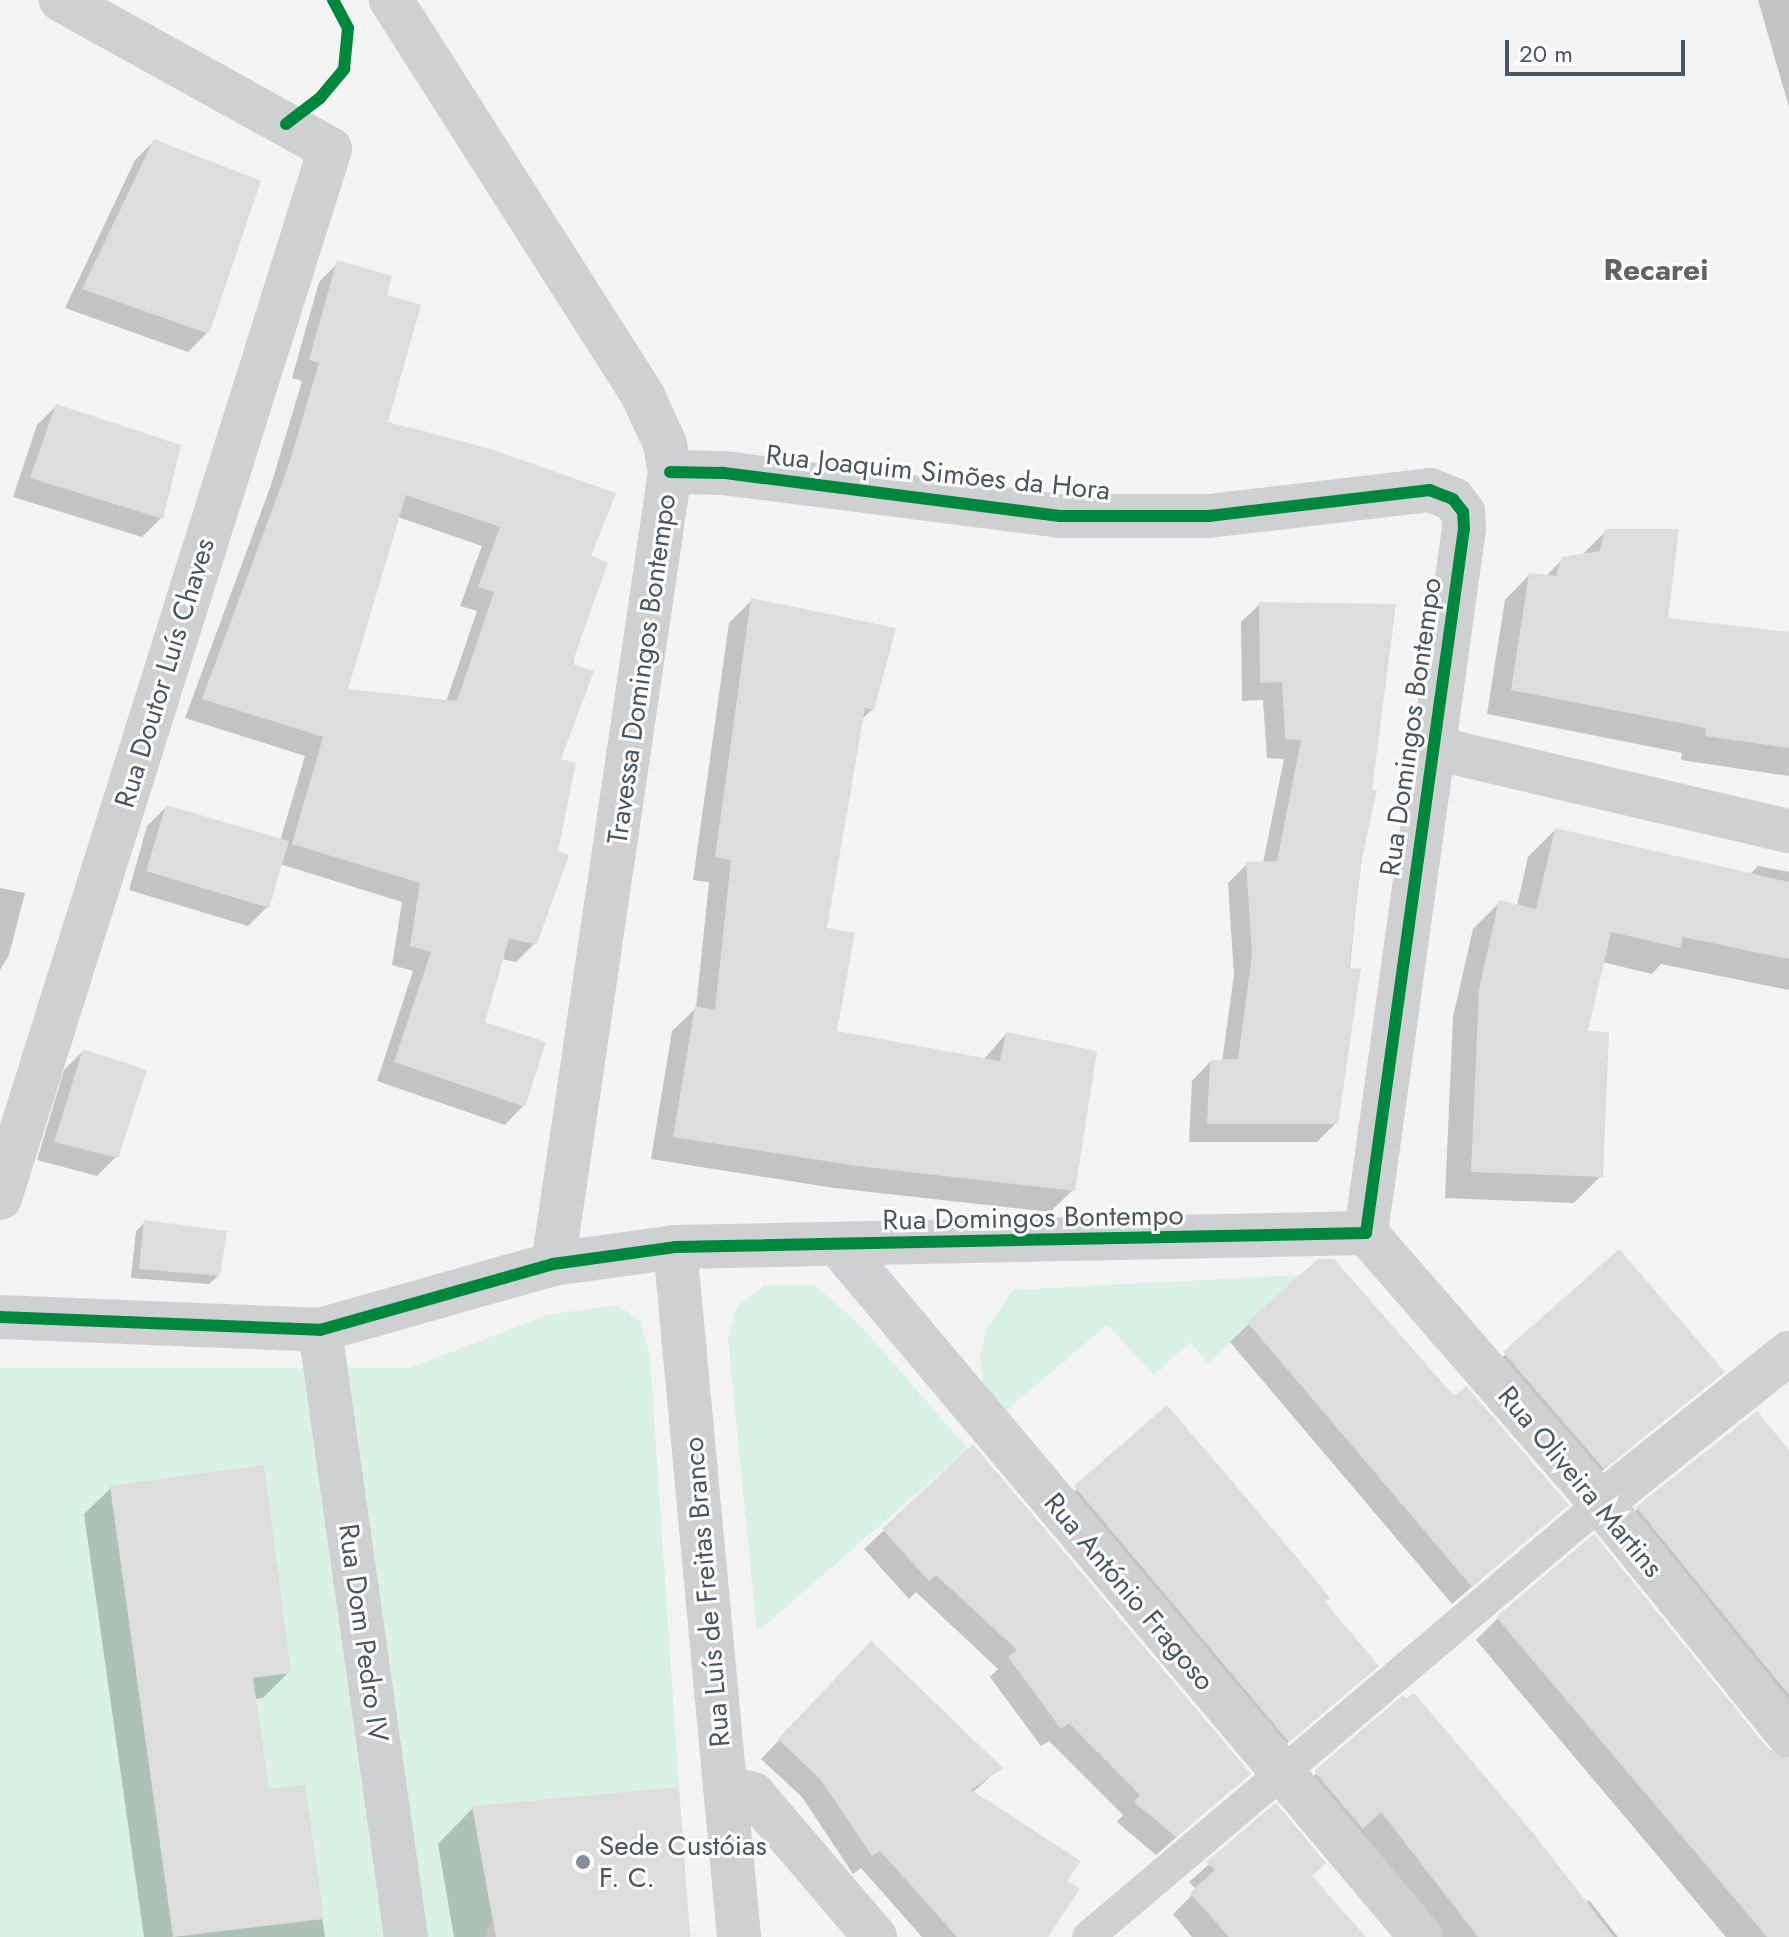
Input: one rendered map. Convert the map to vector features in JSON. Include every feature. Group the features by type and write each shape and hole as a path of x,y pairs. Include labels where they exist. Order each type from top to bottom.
{"street":[{"name":"Rua Doutor Luís Chaves","path":"0,1198 330,149 61,0"},
{"name":"Travessa Domingos Bontempo","path":"392,2 643,396 665,444 670,472 553,1264"},
{"name":"Rua Joaquim Simões da Hora","path":"670,472 722,473 1060,516 1139,518 1278,510 1430,490 1453,499 1463,512 1464,529"},
{"name":"Rua Domingos Bontempo","path":"0,1317 320,1330 553,1264 675,1247 1366,1233 1430,747 1464,529"},
{"name":"Rua Domingos Bontempo","path":"1430,747 1789,831"},
{"name":"Rua Oliveira Martins","path":"1366,1233 1601,1503 1789,1735"},
{"name":"Rua António Fragoso","path":"839,1246 1421,1937"},
{"name":"Rua Luís de Freitas Branco","path":"675,1247 739,1937"},
{"name":"Rua Dom Pedro IV","path":"320,1330 406,1937"},
{"path":"1601,1503 1789,1353"},
{"path":"725,1787 753,1794 875,1937"}],"lane":[{"path":"1088,1937 1601,1503"}],"green space":[{"path":"1300,1275 1208,1364 1190,1342 1154,1375 1107,1325 1003,1413 983,1388 980,1357 986,1329 1013,1290"},
{"path":"765,1285 815,1285 860,1325 968,1449 757,1632 728,1339 736,1307"},
{"path":"617,1305 640,1320 650,1356 679,1787 472,1806 492,1918 485,1937 0,1937 0,1368 410,1368 547,1315"}],"building":[{"path":"154,139 261,181 209,334 82,289"},
{"path":"337,260 392,276 387,295 421,305 388,422 487,448 616,493 591,556 608,562 572,664 594,671 561,759 576,763 558,851 569,855 537,944 509,939 485,1022 546,1042 525,1107 394,1062 431,952 410,946 420,883 292,844 323,737 202,699 289,464 319,363 309,360","holes":["406,495 500,527 478,587 494,592 457,701 348,689"]},
{"path":"56,404 181,445 163,519 30,478"},
{"path":"1605,529 1679,529 1668,618 1789,632 1789,748 1705,736 1706,728 1511,690 1529,573 1556,576 1562,557 1600,551"},
{"path":"751,598 896,628 874,710 865,708 827,928 855,933 837,1031 1000,1061 1006,1032 1097,1051 1075,1191 857,1166 673,1137 695,1006 715,1010 731,860 715,857"},
{"path":"1259,602 1396,604 1372,790 1377,790 1362,858 1349,969 1361,968 1338,1124 1207,1124 1210,1060 1238,1059 1252,955 1246,862 1277,861 1301,740 1285,739 1282,682 1260,683"},
{"path":"166,805 289,841 269,908 146,871"},
{"path":"1555,828 1789,882 1789,959 1683,937 1680,948 1611,932 1588,1031 1609,1032 1603,1177 1471,1172 1479,989 1499,900 1536,909"},
{"path":"83,1049 147,1070 118,1158 54,1142"},
{"path":"144,1220 227,1231 220,1276 139,1269"},
{"path":"1619,1249 1725,1372 1604,1469 1503,1352"},
{"path":"1318,1259 1334,1259 1454,1396 1466,1386 1569,1505 1472,1587 1247,1322"},
{"path":"1167,1405 1330,1598 1325,1602 1379,1666 1289,1742 1074,1486"},
{"path":"1757,1411 1789,1450 1789,1695 1636,1507"},
{"path":"973,1444 1251,1774 1176,1837 1134,1802 1140,1795 1069,1723 1061,1729 1008,1657 1017,1650 936,1575 929,1581 882,1529"},
{"path":"264,1465 291,1673 253,1678 269,1789 305,1785 324,1919 173,1937 110,1486"},
{"path":"1594,1534 1770,1751 1789,1759 1789,1937 1767,1937 1496,1617"},
{"path":"871,1641 1003,1768 971,1790 1081,1861 1067,1881 1080,1889 1048,1937 957,1937 880,1851 872,1856 820,1779 778,1739"},
{"path":"1414,1693 1533,1833 1614,1937 1478,1937 1381,1812 1363,1829 1314,1771 1403,1695 1406,1699"},
{"name":"Sede Custóias F. C.","path":"679,1787 690,1937 496,1937 472,1806"},
{"path":"1276,1803 1326,1863 1312,1876 1366,1937 1229,1937 1190,1893 1215,1870 1206,1862"}],"cycle path":[{"path":"286,124 320,98 344,69 348,28 333,0"},
{"path":"0,1317 320,1330 553,1264 675,1247 1366,1233 1464,529 1463,512 1453,499 1430,490 1209,516 1060,516 722,473 670,472"}],"place":[{"name":"Sede Custóias F. C.","path":"583,1862"}],"district":[{"name":"Recarei","path":"1656,270"}]}
